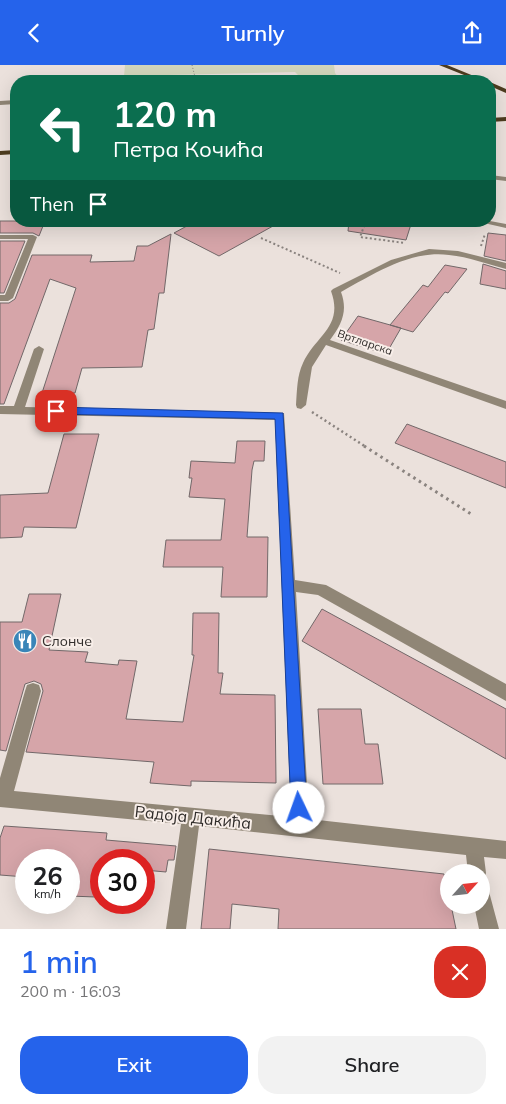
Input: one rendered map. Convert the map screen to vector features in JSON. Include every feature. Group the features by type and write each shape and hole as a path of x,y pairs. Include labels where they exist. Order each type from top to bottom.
{"main road":[{"path":"442,65 468,75"}],"street":[{"path":"0,237 33,237 8,298 0,298"},
{"name":"Вртларска","path":"506,266 465,255 440,252 419,254 336,291 342,301 341,313 324,341 506,405"},
{"path":"301,405 308,362 324,341"},
{"path":"18,410 39,349"},
{"path":"0,410 280,416 300,827"},
{"path":"288,586 321,589 506,693"},
{"path":"2,798 33,691"},
{"name":"Радоја Дакића","path":"2,798 300,827 474,848 506,850"},
{"path":"176,929 191,817"},
{"path":"474,848 476,864"},
{"path":"485,914 489,929"}],"path":[{"path":"364,227 360,237 411,244 419,254"},
{"path":"465,255 482,245 487,227"},
{"path":"261,237 357,280"},
{"path":"301,405 471,514"}],"green space":[{"path":"125,65 334,65 336,75 298,75 295,72 124,75"}],"building":[{"path":"0,221 10,221 10,227 43,227 39,236 33,233 0,233"},
{"path":"185,227 271,227 219,256 174,233"},
{"path":"348,227 410,227 406,240 348,231"},
{"path":"488,233 506,235 506,261 484,256"},
{"path":"171,234 164,293 159,293 154,329 148,330 142,367 82,368 75,393 42,393 76,288 50,279 4,404 0,404 0,303 9,303 15,299 32,255 92,255 90,262 134,261 137,246 148,246"},
{"path":"0,241 25,241 4,293 0,293"},
{"path":"483,264 506,271 506,289 480,284"},
{"path":"445,265 467,269 448,293 445,292 413,332 390,325 423,285 428,287"},
{"path":"358,316 401,328 386,354 341,340"},
{"path":"407,424 506,462 506,488 395,443"},
{"path":"64,434 99,434 76,528 24,527 22,537 0,538 0,495 48,493"},
{"path":"237,441 265,441 264,461 254,461 252,470 247,537 268,537 267,597 221,597 223,567 163,567 166,540 221,540 225,499 189,497 192,478 189,478 191,461 235,463"},
{"path":"29,594 61,594 49,650 88,652 85,662 118,665 119,660 137,661 126,719 183,722 194,655 192,655 193,613 219,613 218,673 223,673 220,694 275,695 276,783 191,781 191,786 150,783 154,762 26,752 43,691 41,684 34,681 25,684 6,751 0,750 0,622 22,622"},
{"path":"322,609 506,709 506,759 302,641"},
{"path":"318,709 361,709 365,744 378,744 383,784 323,784"},
{"path":"4,826 107,833 106,840 176,846 174,860 168,860 166,872 155,871 155,849 90,849 90,897 80,896 80,849 15,849 15,876 0,875 0,838"},
{"path":"209,849 440,874 440,914 453,914 456,929 278,929 279,909 232,904 230,929 201,929"}],"place":[{"name":"Слонче","path":"25,641"}],"route":[{"path":"56,411 280,416 299,808"}]}
